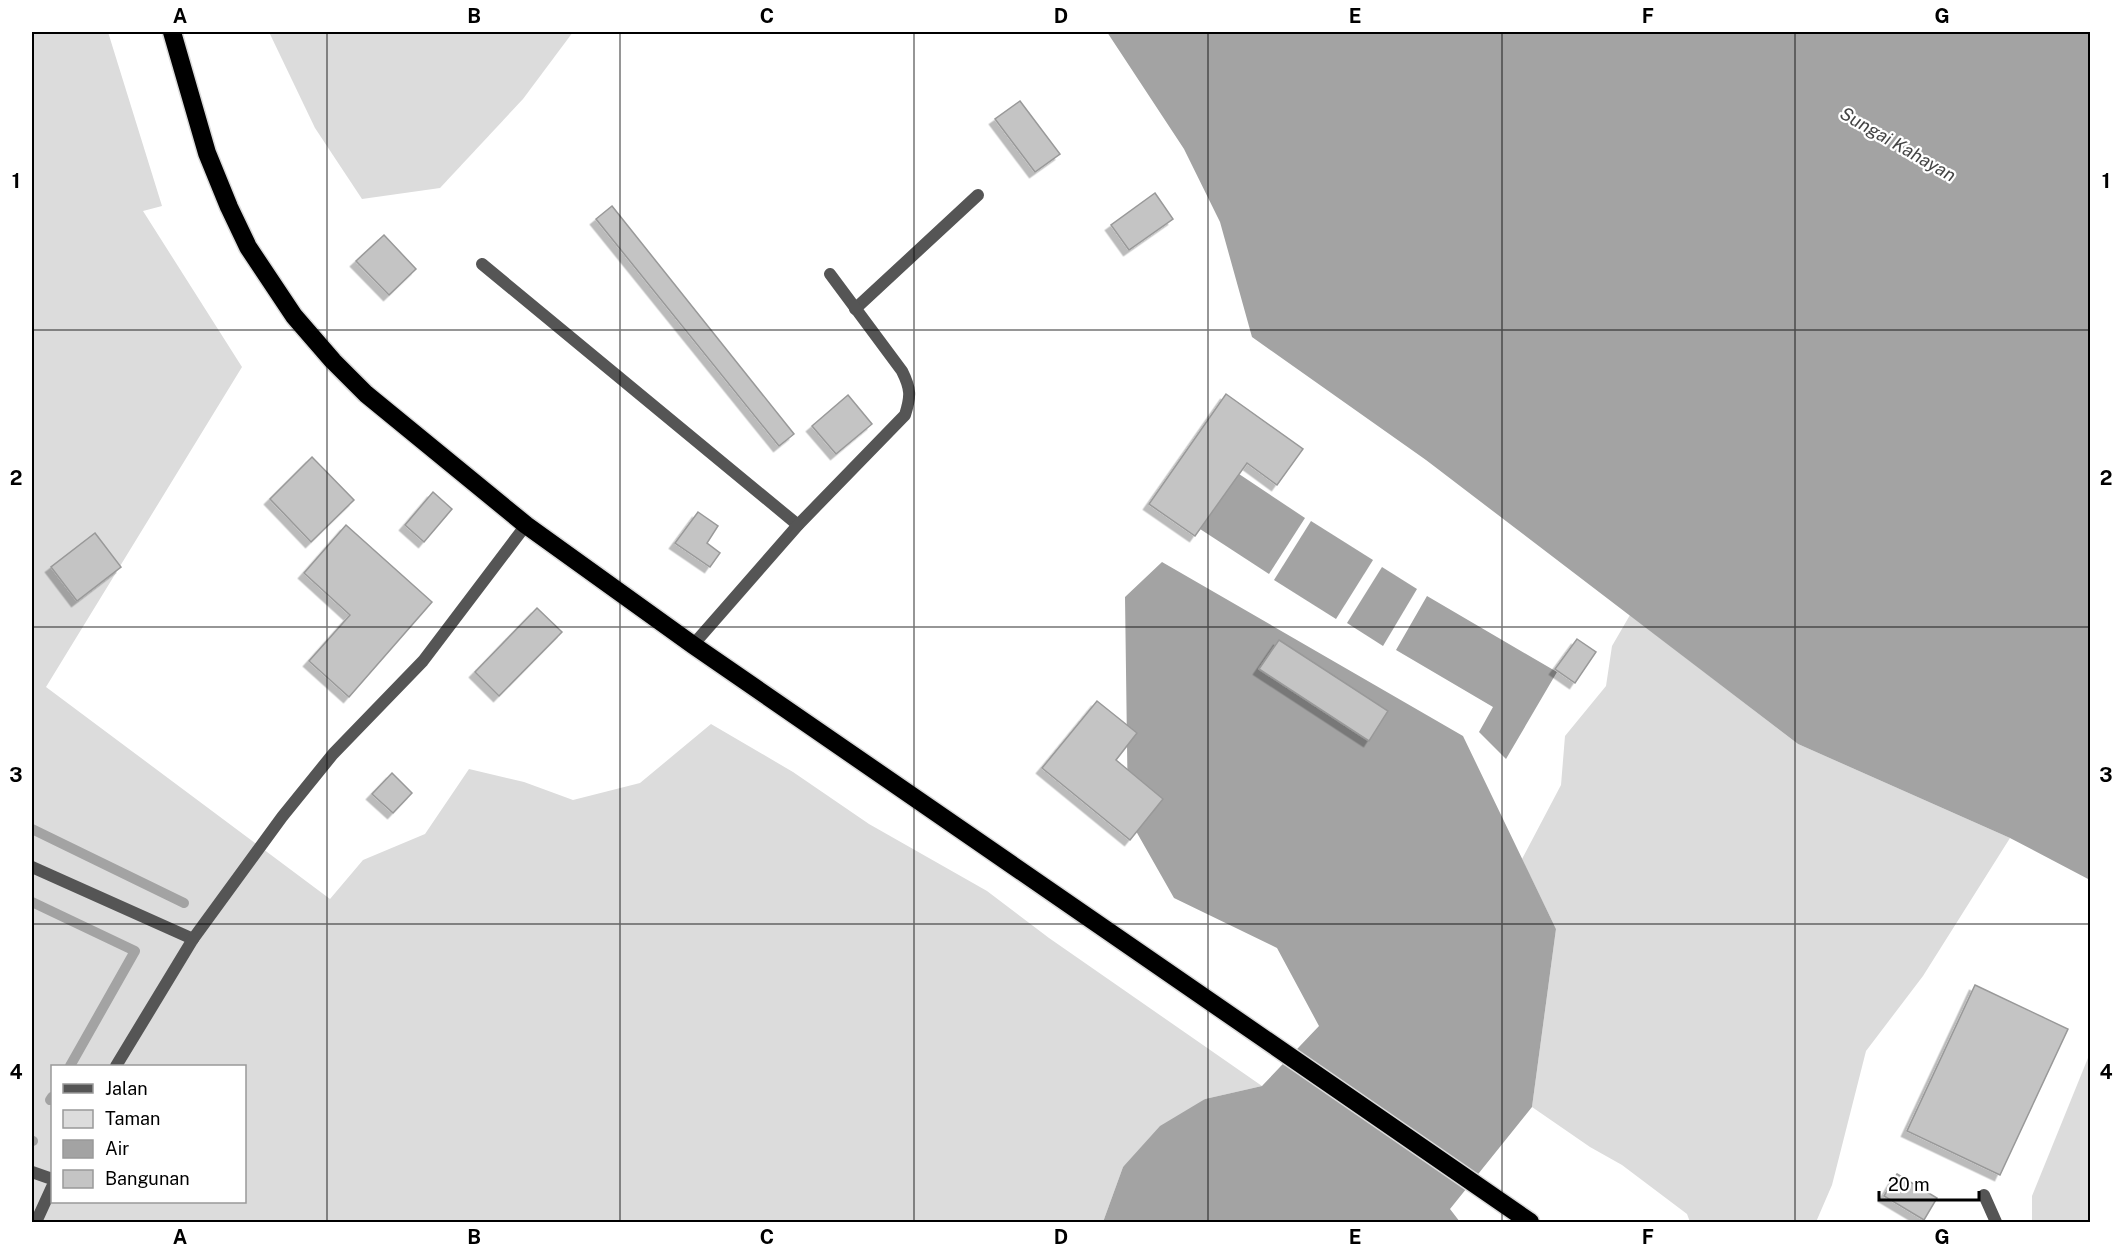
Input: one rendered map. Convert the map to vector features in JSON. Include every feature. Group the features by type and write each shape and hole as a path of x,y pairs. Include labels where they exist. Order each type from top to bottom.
{"highway":[{"path":"172,32 207,153 248,247 294,316 366,394 526,525 693,645 1530,1222"}],"street":[{"path":"855,309 978,195"},
{"path":"482,264 798,525"},
{"path":"693,645 798,525 905,415 910,400 909,385 902,371 830,274"},
{"path":"117,1065 193,939 290,808 333,754 423,661 526,525"},
{"path":"32,867 193,939"},
{"path":"32,1172 51,1179"},
{"path":"36,1222 51,1189"},
{"path":"1984,1195 1996,1222"}],"green space":[{"path":"32,32 108,32 162,206 143,211 242,367 46,687 330,899 363,860 425,834 469,769 524,782 573,800 640,783 711,724 793,772 869,824 987,891 1049,938 1262,1086 1205,1099 1123,1167 1103,1222 32,1222"},
{"path":"269,32 573,32 523,99 440,188 362,199 315,128"},
{"path":"1630,615 1798,744 2010,838 1923,976 1866,1051 1832,1185 1816,1222 1690,1222 1687,1214 1622,1165 1590,1147 1532,1107 1556,929 1522,859 1561,785 1565,736 1606,686 1612,646"},
{"path":"2090,1053 2090,1222 2032,1222 2032,1196"}],"water":[{"name":"Sungai Kahayan","path":"1107,32 2090,32 2090,880 2010,838 1798,744 1426,460 1252,337 1220,222 1184,149"},
{"path":"1239,474 1305,518 1269,574 1200,529"},
{"path":"1311,521 1373,560 1336,619 1274,580"},
{"path":"1162,562 1463,736 1556,929 1532,1107 1450,1209 1460,1222 1103,1222 1123,1167 1160,1126 1205,1099 1262,1086 1319,1026 1277,948 1174,898 1128,817 1125,597"},
{"path":"1382,567 1417,589 1383,646 1347,623"},
{"path":"1427,596 1557,672 1506,759 1479,732 1493,707 1396,650"}],"building":[{"path":"1020,101 1060,154 1035,172 995,119"},
{"path":"1155,193 1173,219 1129,250 1111,225"},
{"path":"612,206 794,434 779,446 596,219"},
{"path":"384,235 416,269 389,295 356,261"},
{"path":"1226,394 1303,449 1277,485 1247,463 1195,536 1149,504"},
{"path":"848,395 872,424 836,454 812,426"},
{"path":"312,457 354,500 311,542 270,499"},
{"path":"433,492 452,509 424,542 405,525"},
{"path":"698,512 718,526 707,543 720,553 710,567 675,543"},
{"path":"346,525 432,602 349,697 309,661 350,615 304,573"},
{"path":"95,533 121,567 77,601 51,567"},
{"path":"537,608 562,632 499,696 475,672"},
{"path":"1577,639 1596,652 1575,683 1555,669"},
{"path":"1279,640 1388,711 1369,741 1259,669"},
{"path":"1097,701 1137,733 1116,760 1163,799 1130,840 1042,768"},
{"path":"392,773 412,793 393,813 372,794"},
{"path":"1975,985 2068,1029 2000,1175 1907,1131"},
{"path":"1897,1174 1937,1198 1924,1220 1884,1196"}],"waterway":[{"path":"32,829 184,903"},
{"path":"32,902 135,951 71,1065"}]}
